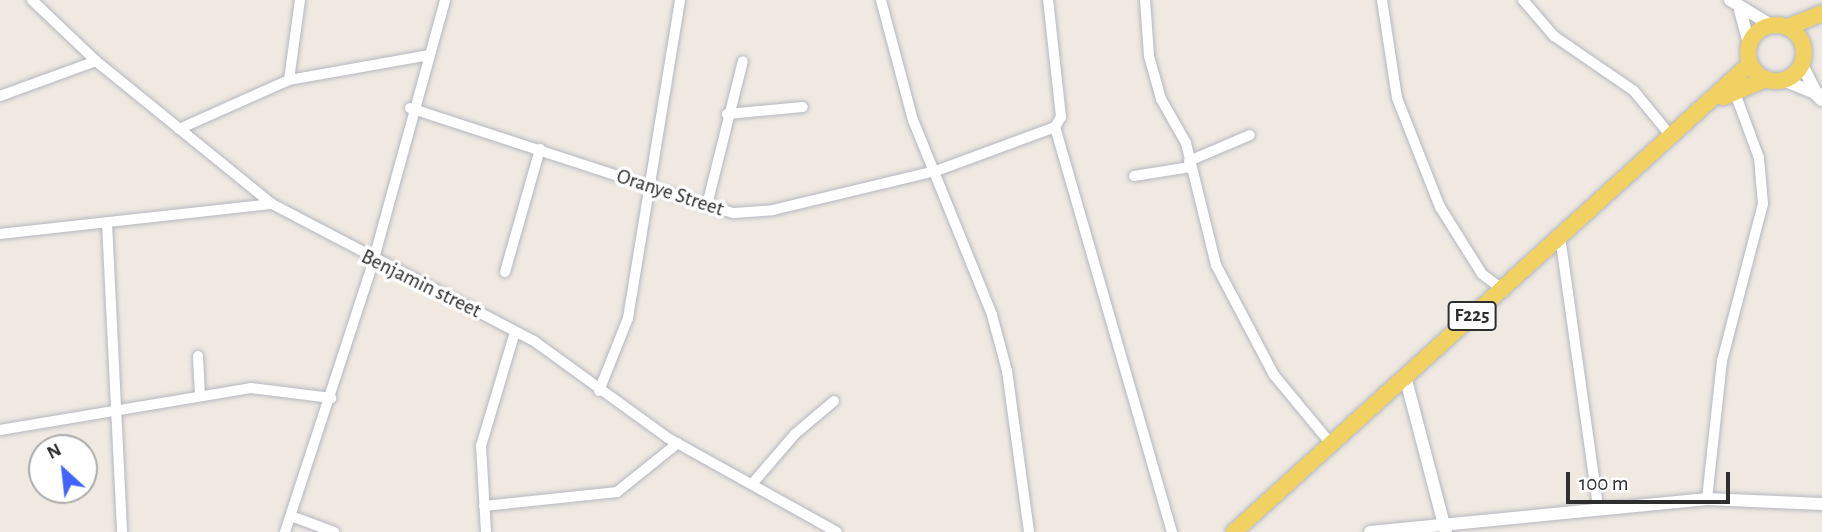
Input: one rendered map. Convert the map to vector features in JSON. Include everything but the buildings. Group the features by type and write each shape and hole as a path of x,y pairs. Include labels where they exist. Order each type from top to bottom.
{"main road":[{"path":"1775,80 1750,64 1749,44 1770,25 1788,27 1822,15"},
{"path":"1802,65 1804,46 1822,15"},
{"path":"1788,27 1804,46"},
{"name":"F225","path":"1234,532 1560,236 1573,220 1621,176 1711,102 1750,64"},
{"name":"F225","path":"1711,102 1775,80 1802,65"}],"street":[{"name":"Benjamin street","path":"32,0 96,61 272,204 373,262 515,331 678,443 837,532"},
{"path":"289,80 300,0"},
{"path":"285,532 331,398 373,262 411,108 445,0"},
{"path":"599,391 628,318 646,188 680,0"},
{"path":"881,0 913,120 936,171 1007,371 1029,532"},
{"path":"1048,0 1060,117 1055,127 1172,532"},
{"path":"1145,0 1161,99 1190,164 1201,223 1240,319 1274,375 1331,444"},
{"path":"1382,0 1397,98 1440,206 1482,274 1502,289"},
{"path":"1523,0 1554,36 1634,91 1671,136"},
{"path":"1730,0 1740,10 1770,25"},
{"path":"1740,10 1749,44"},
{"path":"179,129 289,80 429,55"},
{"path":"0,96 96,61"},
{"path":"707,205 727,114 743,61"},
{"path":"1802,65 1820,97"},
{"path":"1775,80 1820,97"},
{"path":"1707,499 1722,360 1763,204 1759,158 1735,93"},
{"path":"727,114 803,107"},
{"name":"Oranye Street","path":"411,108 540,149 646,188 734,213 773,210 936,171 1055,127"},
{"path":"1134,176 1190,164 1250,135"},
{"path":"505,272 540,149"},
{"path":"0,234 107,223 163,211 272,204"},
{"path":"107,223 122,532"},
{"path":"1560,236 1598,507"},
{"path":"486,532 481,446 515,331"},
{"path":"198,356 200,396"},
{"path":"1405,376 1444,527"},
{"path":"0,430 251,388 331,398"},
{"path":"752,484 795,434 834,401"},
{"path":"484,506 617,492 678,443"},
{"path":"1370,532 1444,527 1598,507 1707,499 1822,504"},
{"path":"291,516 334,532"}]}
